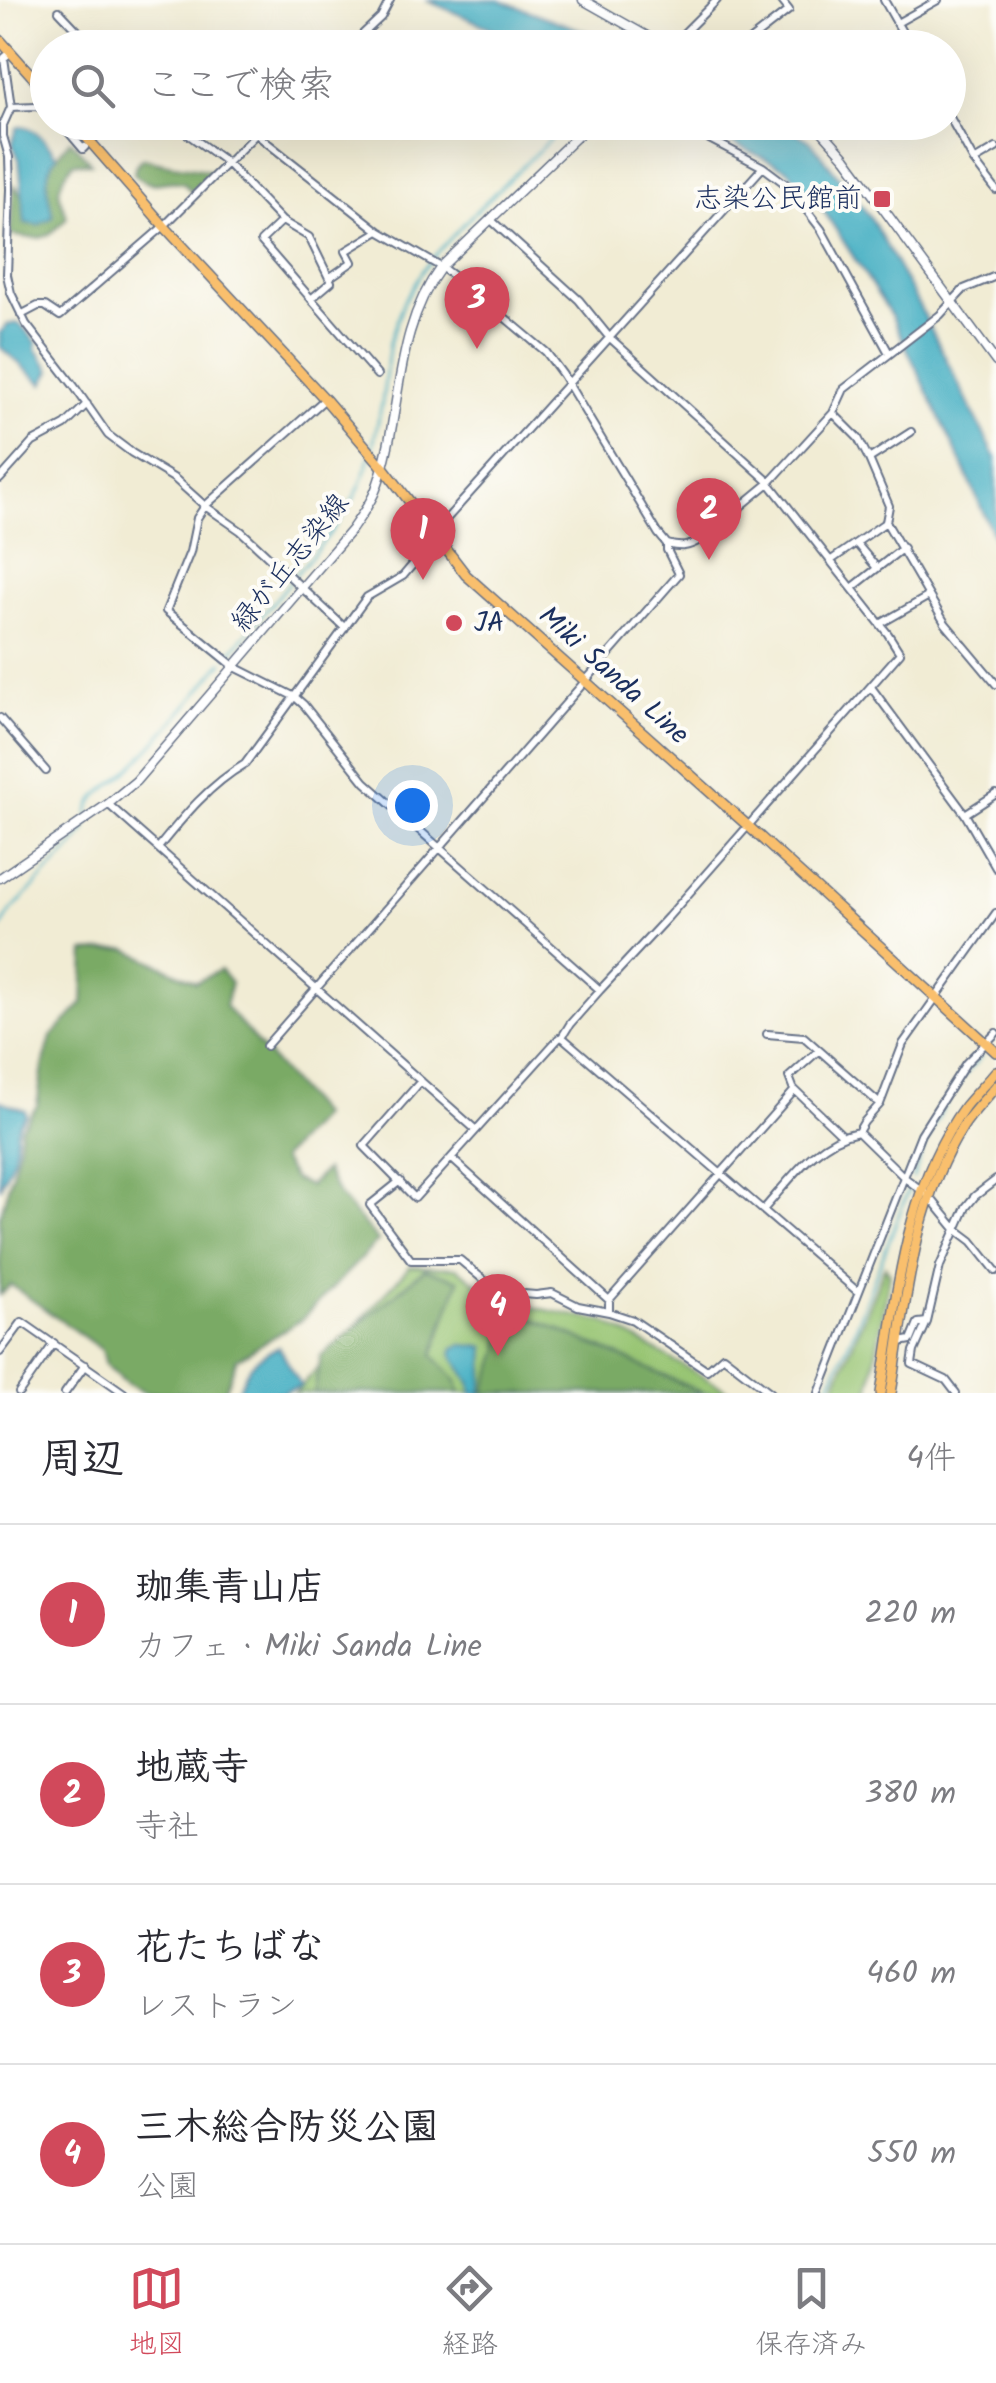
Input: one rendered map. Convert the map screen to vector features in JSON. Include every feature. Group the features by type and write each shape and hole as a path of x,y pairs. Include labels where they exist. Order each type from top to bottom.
{"main road":[{"path":"0,40 30,74"},
{"name":"Miki Sanda Line","path":"89,140 325,399 466,575 996,1052"},
{"path":"880,1393 907,1244 925,1193 954,1124 996,1071"},
{"path":"891,1393 925,1193 963,1126 996,1086"}],"street":[{"path":"367,30 381,17 390,0"},
{"path":"583,0 636,30"},
{"path":"686,30 717,0"},
{"path":"763,30 788,10 781,0"},
{"path":"884,0 901,30"},
{"path":"897,23 938,0"},
{"path":"59,11 77,30"},
{"path":"11,52 4,58 11,107 3,125 10,190 3,262 20,315 108,435 175,479 241,532 345,628"},
{"path":"11,107 30,106"},
{"path":"75,140 85,147"},
{"path":"196,140 226,162 282,221 309,237 331,282 311,299"},
{"path":"20,315 45,306 60,316 164,226 250,140"},
{"path":"264,140 379,231 472,290 546,352 667,544 688,547 700,540 769,483 833,412 844,389 940,315 964,289 996,276"},
{"name":"緑が丘志染線","path":"0,878 136,781 352,529 374,494 383,467 400,366 415,312 430,283 573,140"},
{"path":"711,140 763,167 787,185 816,220 889,353"},
{"path":"830,140 996,362"},
{"path":"963,140 996,190"},
{"path":"974,160 996,148"},
{"path":"158,848 190,808 224,776 245,764 367,596 412,568 424,544 763,167"},
{"path":"421,1081 364,1146 414,1198 562,1037 900,653 769,483 610,338 578,300 490,219"},
{"path":"282,221 261,241 377,375"},
{"path":"329,278 352,262 346,251 379,231"},
{"path":"325,399 205,506 197,518 190,552 166,611 235,667 295,696 364,782 600,990"},
{"path":"0,479 32,442 65,425 87,404"},
{"path":"833,412 858,438 889,506 886,522 929,596 945,622 996,684"},
{"path":"869,460 912,432"},
{"path":"830,561 886,522"},
{"path":"856,543 877,568"},
{"path":"266,1046 679,574 667,544"},
{"path":"852,588 903,548"},
{"path":"880,624 929,596"},
{"path":"871,687 965,814 995,863"},
{"path":"0,718 46,771"},
{"path":"965,814 996,794"},
{"path":"108,804 476,1130"},
{"path":"763,1210 816,1151 842,1135 858,1132 880,1104 904,1044 996,913"},
{"path":"819,1393 922,1134 966,1063 996,1033"},
{"path":"768,1034 804,1037 880,1104"},
{"path":"562,1037 858,1292"},
{"path":"818,1050 789,1077 794,1090 842,1135"},
{"path":"609,1300 794,1090"},
{"path":"858,1132 904,1178 925,1193 996,1271"},
{"path":"451,1158 609,1300 610,1312"},
{"path":"956,1393 946,1380 912,1364 914,1351 927,1322 940,1266 966,1207 996,1180"},
{"path":"400,1181 370,1205 411,1260 460,1260 498,1292 552,1293 578,1306 633,1320 707,1370 723,1356 771,1393"},
{"path":"0,1352 22,1322 118,1391"},
{"path":"900,1342 911,1340 918,1323 927,1322"},
{"path":"18,1393 54,1344"},
{"path":"65,1393 85,1365"}],"green space":[{"path":"70,140 91,163 73,163 63,177 60,194 67,217 42,237 10,235 14,185 25,206 47,189 50,168"},
{"path":"145,158 212,172 191,192 184,183 153,184 141,180 134,171"},
{"path":"127,949 196,982 220,970 231,983 225,1006 321,1116 281,1159 293,1179 309,1186 325,1170 338,1194 378,1241 301,1320 237,1359 224,1393 146,1393 126,1383 106,1365 102,1350 11,1285 0,1295 0,1217 21,1127 37,1106 51,1037 83,1003 85,952"},
{"path":"410,1266 457,1268 498,1300 605,1322 732,1393 295,1393"},
{"path":"885,1266 890,1274 869,1393 832,1393"},
{"path":"425,1269 459,1280 433,1355 457,1381 460,1393 314,1393 321,1356"},
{"path":"505,1306 704,1393 484,1393 499,1352"}],"water":[{"path":"426,0 499,0 581,30 495,30"},
{"path":"17,128 30,129 30,140 44,140 57,156 47,178 53,217 38,225 25,223 19,159 12,144"},
{"path":"726,140 808,140 871,218 996,458 996,542 891,315 818,202 787,169"},
{"path":"16,323 37,343 36,349 51,370 43,384 0,347 0,333 7,325"},
{"path":"0,1101 25,1110 26,1115 19,1124 14,1155 0,1188"},
{"path":"279,1347 301,1386 280,1393 237,1393 252,1364"},
{"path":"485,1347 481,1393 472,1393 470,1382 452,1354 454,1348"}],"waterway":[{"path":"372,449 390,341 403,303 436,254 549,140"},
{"path":"295,575 350,505 370,457"},
{"path":"228,656 290,582"},
{"path":"88,815 96,797 149,749 223,662"},
{"path":"0,929 12,910 77,842 86,823"},
{"path":"913,1178 940,1113 981,1056"},
{"path":"826,1393 910,1186"}],"place":[{"name":"志染公民館前","path":"882,199"},
{"name":"花たちばな","path":"477,349"},
{"name":"地蔵寺","path":"709,560"},
{"name":"珈集青山店","path":"423,580"},
{"name":"JA","path":"454,623"},
{"name":"三木総合防災公園","path":"498,1356"}]}
